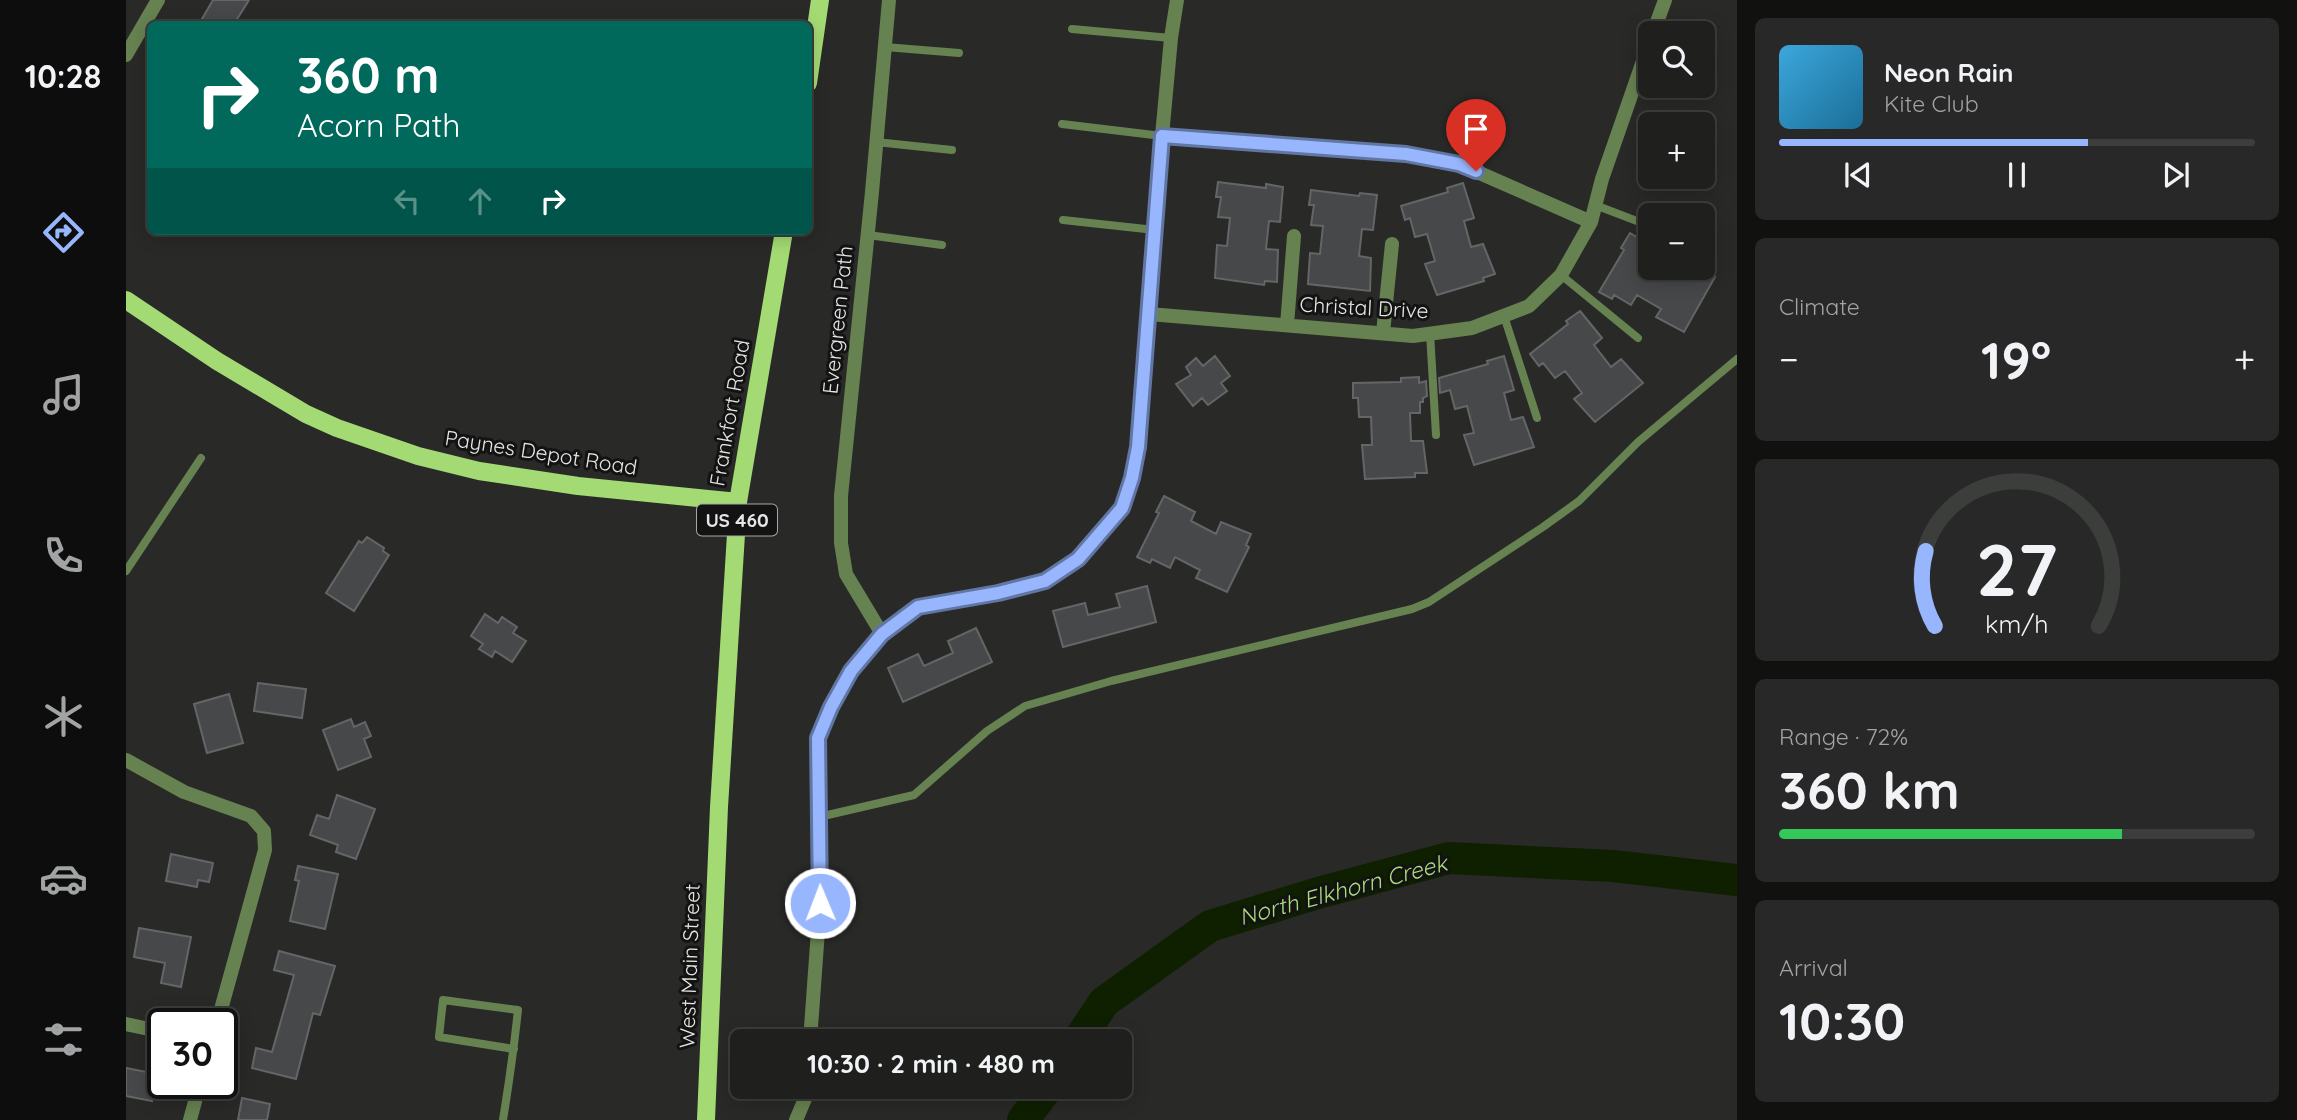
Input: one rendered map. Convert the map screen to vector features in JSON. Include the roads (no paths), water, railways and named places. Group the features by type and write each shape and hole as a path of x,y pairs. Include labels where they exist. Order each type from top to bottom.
{"main road":[{"path":"812,55 820,0"},
{"name":"Frankfort Road","path":"719,813 738,502 784,235"},
{"name":"Paynes Depot Road","path":"126,300 217,361 306,414 337,428 418,456 479,471 578,486 738,502"},
{"name":"West Main Street","path":"706,1120 719,813"}],"street":[{"path":"126,55 158,0"},
{"name":"Evergreen Path","path":"882,634 846,574 841,543 841,496 868,235 888,0"},
{"path":"811,1029 820,903 818,738 851,671 882,634 918,607 998,593 1045,581 1078,559 1122,508 1138,447 1162,136 1177,0"},
{"path":"1657,21 1665,0"},
{"name":"Christal Drive","path":"1149,314 1413,336 1472,328 1530,306 1561,275 1591,222 1602,179 1638,76"},
{"path":"1162,136 1406,154 1459,164 1591,222"},
{"path":"1287,325 1294,236"},
{"path":"1383,333 1392,244"},
{"path":"126,760 184,792 251,816 264,831 265,850 221,1008"},
{"path":"126,1024 147,1029"},
{"path":"190,1120 196,1099"},
{"path":"796,1120 805,1099"}],"lane":[{"path":"1072,29 1171,38"},
{"path":"885,47 959,53"},
{"path":"1062,124 1162,136"},
{"path":"876,142 952,150"},
{"path":"1595,205 1638,221"},
{"path":"1063,220 1155,230"},
{"path":"868,235 942,245"},
{"path":"1561,275 1638,338"},
{"path":"1504,316 1537,418"},
{"path":"1430,333 1436,435"},
{"path":"819,817 914,795 987,730 1025,706 1124,678 1412,609 1429,602 1579,501 1639,442 1737,359"},
{"path":"126,571 201,458"},
{"path":"503,1120 514,1049 518,1010 443,1000 439,1037 514,1049"}],"waterway":[{"name":"North Elkhorn Creek","path":"1086,1029 1104,1002 1210,926 1318,893 1449,858 1613,866 1737,880"},
{"name":"North Elkhorn Creek","path":"1023,1120 1039,1099"}]}
